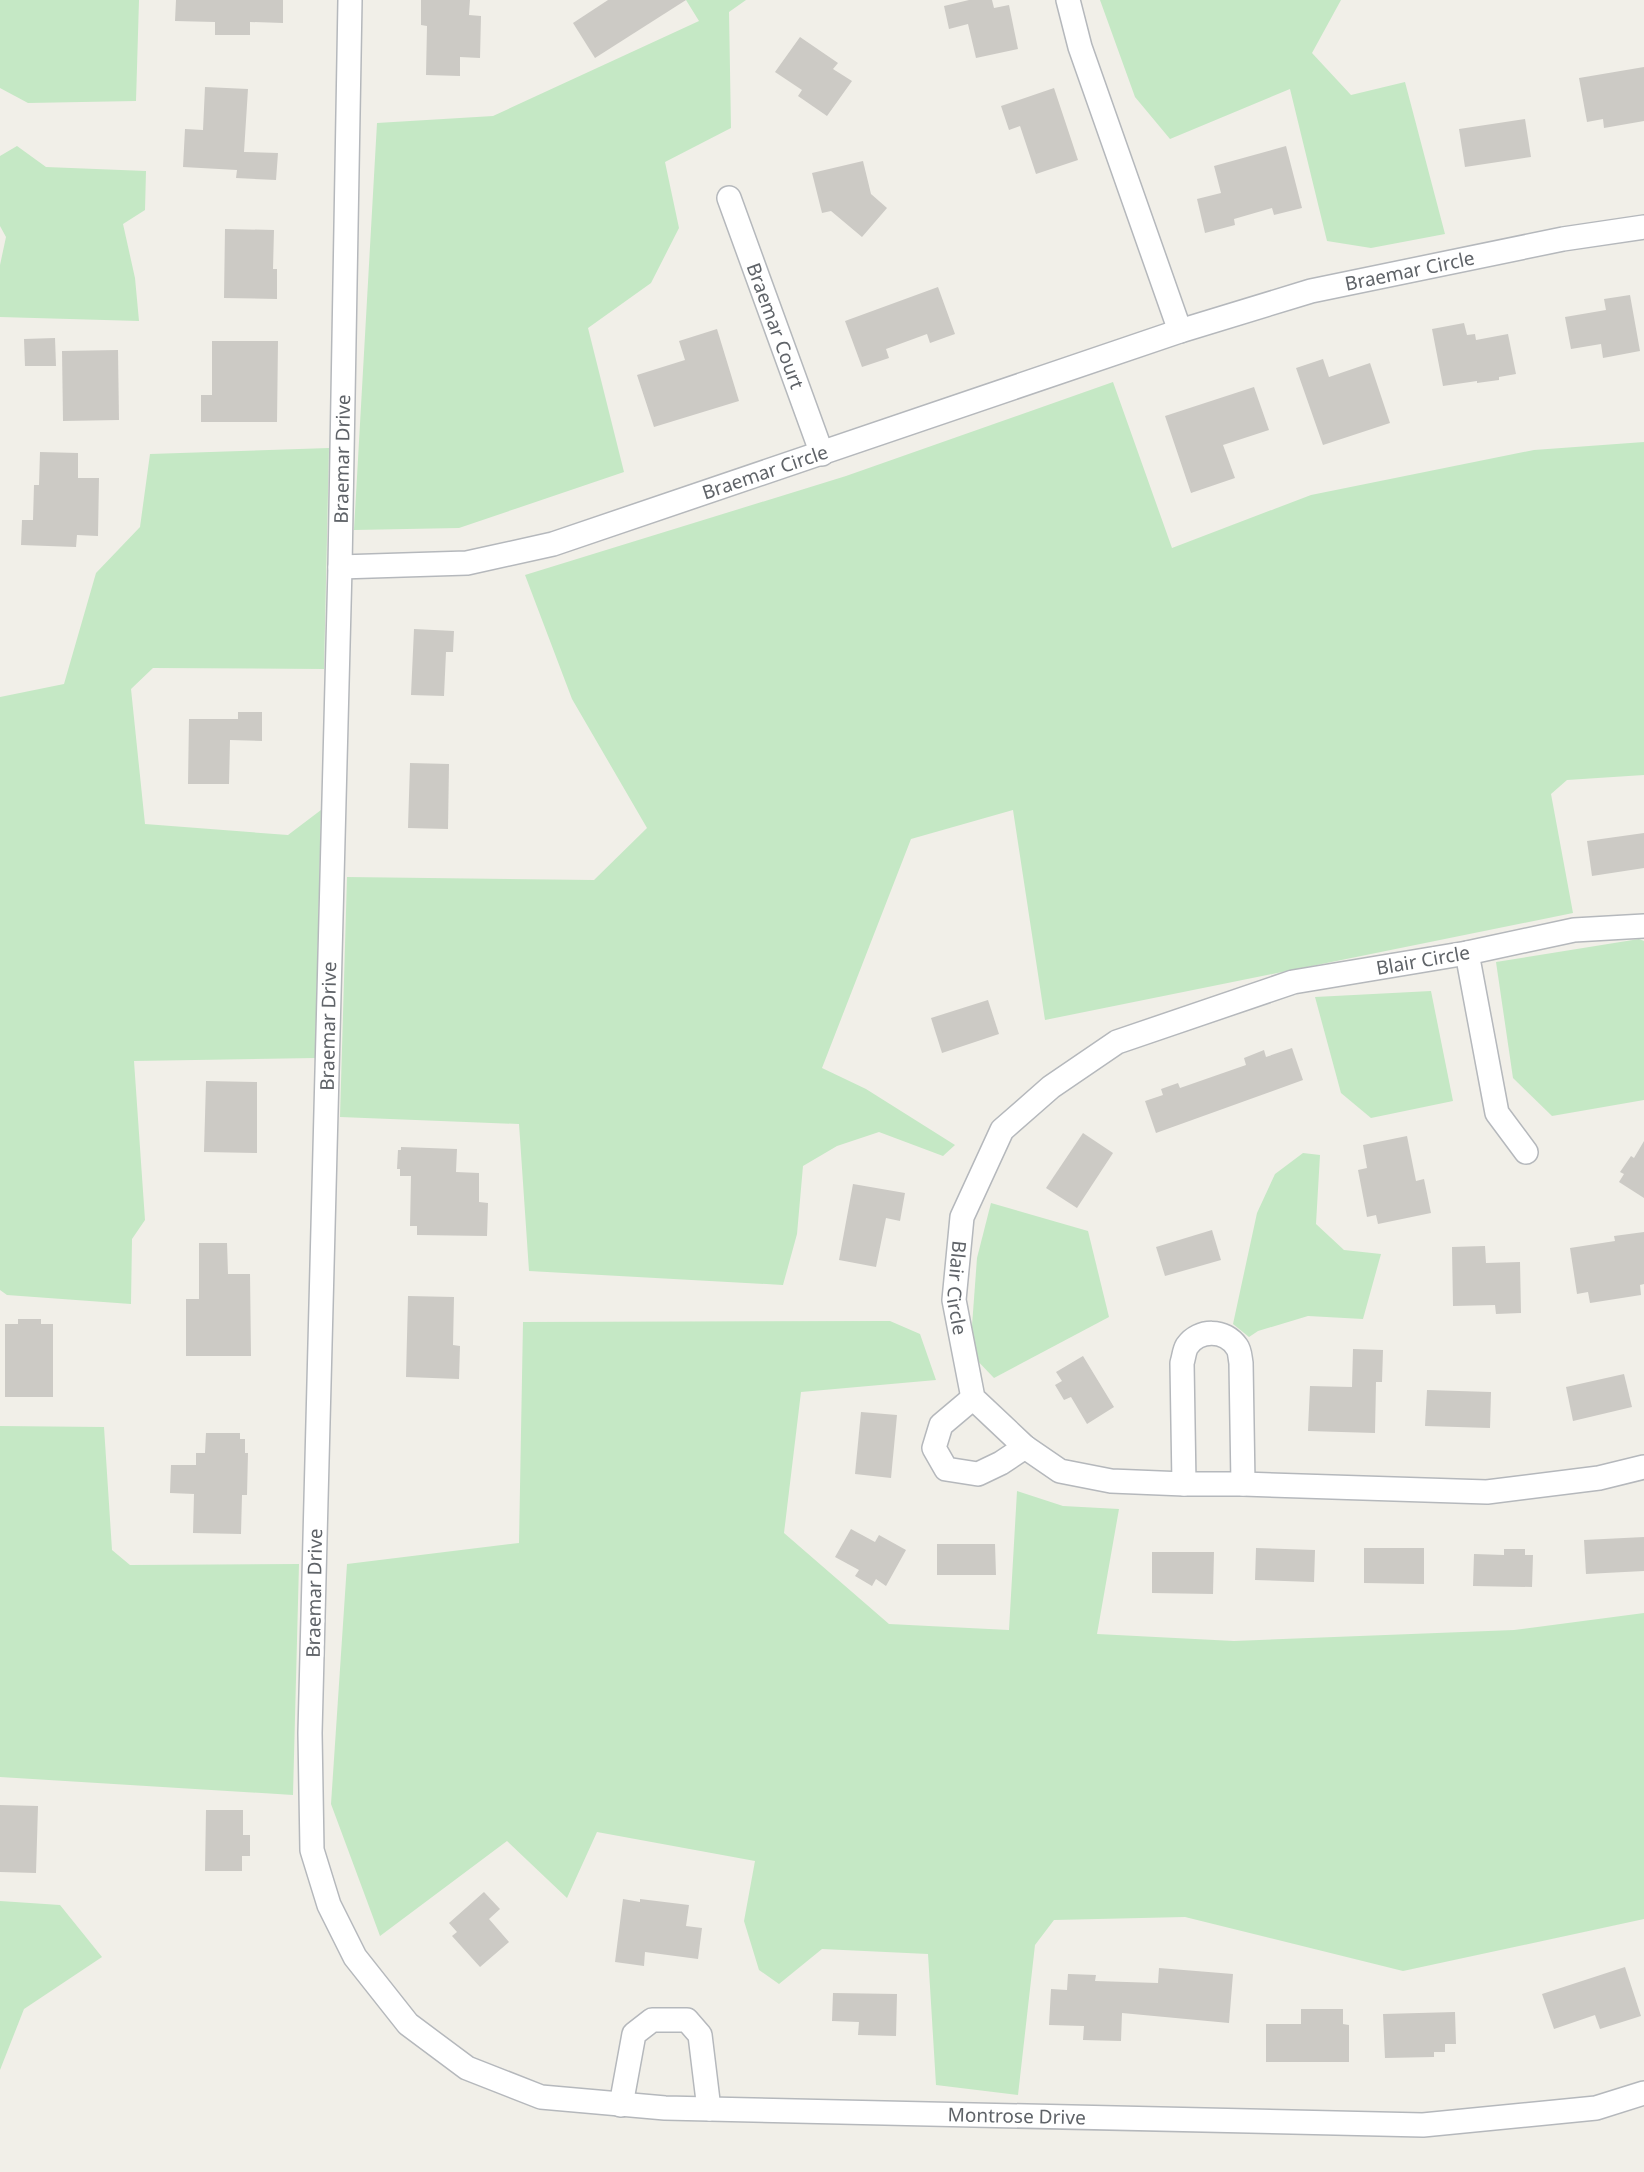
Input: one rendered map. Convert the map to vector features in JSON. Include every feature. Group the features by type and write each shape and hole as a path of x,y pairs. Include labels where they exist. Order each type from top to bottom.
{"street":[{"name":"Braemar Drive","path":"350,0 340,567 310,1733 312,1850 329,1905 355,1958 408,2024"},
{"path":"1068,0 1080,47 1180,331"},
{"name":"Braemar Court","path":"729,198 822,454"},
{"name":"Braemar Circle","path":"340,567 467,563 553,544 1180,331 1311,291 1563,239 1644,227"},
{"name":"Blair Circle","path":"973,1398 954,1300 962,1217 1002,1130 1051,1087 1117,1042 1293,982 1467,953 1574,930 1644,926"},
{"path":"1467,953 1497,1113 1526,1152"},
{"path":"1184,1484 1182,1363 1186,1348 1191,1342 1197,1336 1212,1332 1227,1336 1238,1348 1240,1356 1243,1484"},
{"path":"1025,1447 1002,1463 978,1474 946,1469 934,1448 941,1425 973,1398 1025,1447 1060,1471 1111,1481 1487,1492 1599,1478 1644,1467"},
{"path":"621,2105 634,2034 652,2020 687,2020 700,2035 709,2109"},
{"name":"Montrose Drive","path":"408,2024 467,2068 541,2098 621,2105 1423,2125 1596,2108 1644,2093"}],"green space":[{"path":"0,0 139,0 136,101 28,103 0,88"},
{"path":"686,0 746,0 729,12 731,128 665,162 679,228 651,283 588,328 624,472 459,528 354,530 377,123 493,116 699,21"},
{"path":"1100,0 1341,0 1312,53 1351,95 1405,82 1445,234 1371,248 1327,241 1290,89 1170,139 1135,97"},
{"path":"17,146 46,167 146,171 145,210 123,224 135,278 139,321 0,317 0,265 6,237 0,226 0,156"},
{"path":"1113,382 1172,548 1311,495 1534,450 1644,442 1644,775 1567,780 1551,794 1573,913 1045,1020 1013,810 911,839 822,1068 866,1089 955,1145 943,1156 879,1132 837,1146 803,1166 797,1234 783,1285 529,1271 519,1124 340,1117 347,877 594,880 647,828 572,699 525,575 846,476"},
{"path":"329,448 324,669 153,668 131,689 145,824 288,835 321,810 315,1058 134,1061 145,1220 132,1239 131,1304 7,1295 0,1290 0,697 64,684 96,573 140,527 150,454"},
{"path":"1639,939 1644,941 1644,1100 1552,1116 1513,1078 1496,962"},
{"path":"1431,991 1453,1101 1371,1118 1341,1093 1315,997"},
{"path":"1303,1153 1320,1155 1316,1224 1344,1250 1381,1254 1363,1319 1308,1316 1258,1331 1249,1337 1233,1324 1257,1213 1275,1174"},
{"path":"991,1203 1088,1231 1109,1317 994,1378 970,1353 977,1258"},
{"path":"890,1321 920,1334 936,1380 801,1392 784,1533 889,1624 1009,1630 1017,1491 1063,1506 1119,1509 1097,1634 1234,1641 1514,1630 1644,1613 1644,1919 1403,1971 1185,1917 1054,1920 1035,1945 1018,2095 936,2085 928,1954 822,1949 779,1984 759,1970 744,1921 755,1861 597,1832 567,1898 507,1841 380,1936 331,1804 347,1564 519,1543 523,1322"},
{"path":"0,1426 104,1427 112,1550 130,1565 299,1564 293,1795 0,1777"},
{"path":"0,1901 60,1905 102,1957 24,2009 0,2070"}],"building":[{"path":"176,0 283,0 283,23 250,22 250,35 215,35 215,22 175,21"},
{"path":"421,0 470,0 469,15 481,16 480,58 460,57 460,76 426,75 427,26 421,25"},
{"path":"608,0 686,0 595,58 573,23"},
{"path":"969,0 992,0 994,8 1009,5 1018,49 976,58 968,24 949,29 944,6"},
{"path":"800,37 838,63 833,69 852,81 827,116 798,96 802,90 775,72"},
{"path":"1644,67 1644,121 1604,128 1603,119 1587,122 1579,78"},
{"path":"205,87 248,89 244,152 278,153 276,180 236,178 237,170 183,167 185,129 203,130"},
{"path":"1054,88 1078,160 1036,174 1020,126 1009,130 1001,106"},
{"path":"1525,119 1531,157 1465,167 1459,129"},
{"path":"1286,146 1302,208 1274,215 1272,208 1234,219 1235,225 1205,233 1197,199 1221,193 1214,166"},
{"path":"863,161 871,194 887,208 862,237 831,211 822,213 812,173"},
{"path":"225,229 274,230 273,269 277,269 277,299 224,298"},
{"path":"938,287 955,334 930,343 927,334 886,349 889,358 862,367 845,321"},
{"path":"1630,295 1640,351 1603,358 1601,344 1571,349 1565,317 1606,310 1604,299"},
{"path":"1464,323 1467,335 1475,334 1476,340 1508,334 1516,374 1499,377 1499,380 1443,386 1432,329"},
{"path":"717,329 739,401 654,427 637,375 685,360 679,341"},
{"path":"55,338 56,366 25,366 24,339"},
{"path":"212,341 278,341 277,422 201,422 201,395 212,395"},
{"path":"118,350 119,420 63,421 62,351"},
{"path":"1323,359 1329,377 1370,363 1390,423 1323,445 1296,368"},
{"path":"1254,387 1269,430 1223,445 1235,478 1191,493 1165,416"},
{"path":"40,452 78,453 78,478 99,478 98,536 77,535 76,547 21,545 22,520 33,520 34,485 39,485"},
{"path":"414,629 454,631 453,652 446,652 444,696 411,695"},
{"path":"238,712 262,712 262,741 230,740 229,784 188,784 189,719 238,719"},
{"path":"410,763 449,764 448,829 408,828"},
{"path":"1644,833 1644,868 1592,876 1587,841"},
{"path":"988,1000 999,1034 942,1053 931,1018"},
{"path":"1292,1048 1303,1080 1156,1133 1145,1101 1163,1095 1161,1089 1178,1083 1180,1088 1246,1065 1244,1058 1264,1050 1266,1057"},
{"path":"206,1081 257,1082 257,1153 204,1152"},
{"path":"1083,1133 1113,1153 1077,1208 1046,1188"},
{"path":"1407,1136 1416,1181 1424,1179 1431,1213 1378,1224 1376,1215 1367,1217 1358,1170 1367,1168 1363,1145"},
{"path":"1644,1141 1644,1198 1619,1182 1624,1174 1620,1172 1631,1156 1634,1158"},
{"path":"401,1147 457,1149 456,1172 479,1173 479,1202 488,1203 487,1236 417,1235 417,1226 410,1226 411,1176 400,1176 400,1169 397,1169 398,1150 401,1150"},
{"path":"853,1184 905,1193 900,1221 886,1218 876,1267 839,1260"},
{"path":"1212,1230 1221,1260 1165,1276 1156,1247"},
{"path":"1644,1232 1644,1284 1640,1285 1641,1295 1590,1303 1588,1292 1577,1294 1570,1248 1615,1241 1614,1236"},
{"path":"199,1243 227,1243 228,1274 250,1274 251,1356 186,1356 186,1299 199,1299"},
{"path":"1485,1246 1486,1263 1520,1262 1521,1313 1496,1314 1495,1305 1453,1306 1452,1247"},
{"path":"408,1296 454,1297 453,1345 460,1346 459,1379 406,1377"},
{"path":"18,1319 41,1319 41,1324 53,1324 53,1397 5,1397 5,1324 18,1324"},
{"path":"1353,1349 1383,1350 1382,1382 1376,1382 1375,1433 1308,1431 1310,1386 1352,1387"},
{"path":"1083,1356 1114,1407 1087,1424 1071,1397 1064,1400 1055,1385 1062,1381 1056,1372"},
{"path":"1624,1374 1632,1407 1573,1421 1566,1387"},
{"path":"1427,1390 1491,1392 1490,1428 1425,1426"},
{"path":"861,1412 897,1415 891,1478 855,1474"},
{"path":"206,1433 240,1433 240,1439 245,1439 245,1453 248,1453 247,1495 242,1495 241,1534 193,1533 194,1494 170,1493 171,1465 196,1465 196,1453 205,1453"},
{"path":"851,1529 875,1542 879,1535 906,1550 886,1586 876,1579 872,1586 855,1576 859,1570 835,1557"},
{"path":"1644,1537 1644,1571 1586,1574 1584,1540"},
{"path":"937,1544 995,1544 996,1575 937,1575"},
{"path":"1256,1548 1315,1550 1314,1582 1255,1580"},
{"path":"1364,1548 1424,1548 1424,1584 1364,1583"},
{"path":"1504,1549 1525,1549 1525,1555 1533,1555 1532,1587 1473,1586 1474,1554 1504,1555"},
{"path":"1152,1552 1214,1552 1213,1594 1152,1593"},
{"path":"0,1805 38,1806 36,1873 0,1872"},
{"path":"206,1810 243,1810 243,1835 250,1835 250,1856 242,1856 242,1871 205,1871"},
{"path":"484,1892 500,1909 489,1919 509,1942 480,1967 452,1936 457,1932 449,1923"},
{"path":"623,1899 689,1905 686,1926 702,1928 698,1959 645,1952 644,1966 615,1962"},
{"path":"1625,1967 1641,2016 1600,2029 1595,2015 1554,2029 1542,1994"},
{"path":"1159,1968 1233,1974 1229,2023 1122,2013 1121,2041 1083,2040 1084,2026 1049,2025 1051,1989 1067,1990 1068,1974 1096,1975 1095,1981 1158,1983"},
{"path":"833,1993 897,1994 896,2036 858,2035 859,2022 832,2021"},
{"path":"1301,2009 1343,2009 1343,2024 1349,2025 1349,2062 1266,2062 1266,2024 1301,2024"},
{"path":"1455,2012 1456,2044 1445,2044 1445,2052 1434,2052 1434,2057 1385,2058 1383,2014"}]}
